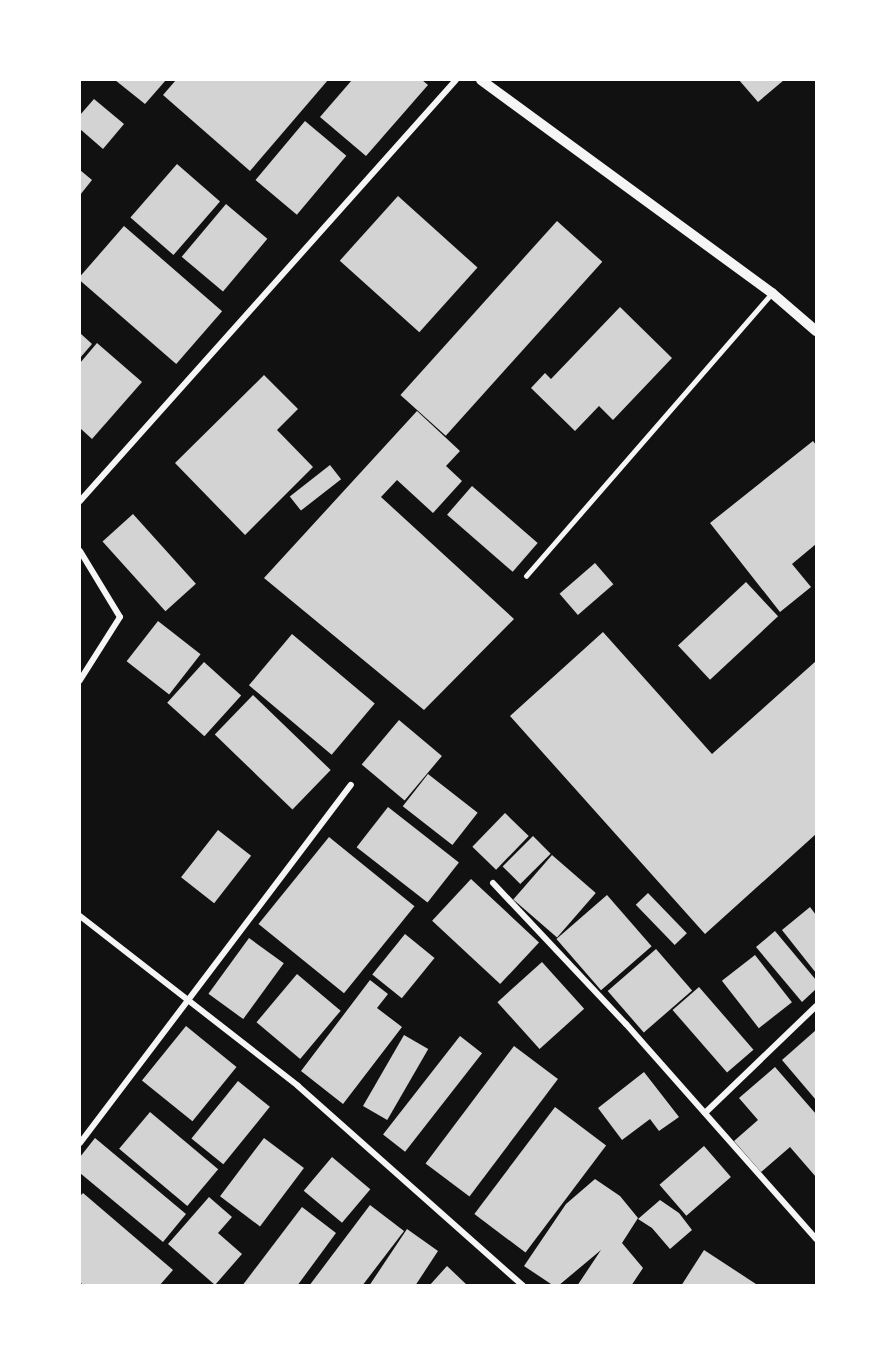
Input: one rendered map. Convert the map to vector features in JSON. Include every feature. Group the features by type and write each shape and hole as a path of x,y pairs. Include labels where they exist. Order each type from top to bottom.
{"street":[{"path":"80,501 456,80"},
{"path":"481,80 772,293 816,331"},
{"path":"80,551 120,617 80,680"},
{"path":"80,1143 351,784"},
{"path":"493,883 626,1024 816,1239"},
{"path":"80,916 298,1086 523,1286"},
{"path":"705,1113 816,1006"}],"lane":[{"path":"526,576 772,293"}],"building":[{"path":"115,80 166,80 145,104"},
{"path":"176,80 328,80 250,171 163,95"},
{"path":"352,80 422,80 428,85 366,156 320,117"},
{"path":"739,80 784,80 758,102"},
{"path":"94,99 124,124 103,149 80,129 80,115"},
{"path":"305,121 346,156 297,215 256,180"},
{"path":"177,164 220,201 173,255 130,218"},
{"path":"80,170 92,180 80,195"},
{"path":"398,196 478,268 419,332 340,261"},
{"path":"226,204 267,239 223,292 182,257"},
{"path":"557,221 602,262 446,436 400,395"},
{"path":"124,226 222,311 176,364 80,281 80,277"},
{"path":"620,307 672,358 613,420 599,406 575,431 531,388 545,373 551,379"},
{"path":"80,333 92,344 80,358"},
{"path":"97,343 142,382 92,439 80,428 80,363"},
{"path":"264,375 298,409 277,430 313,467 245,535 175,463"},
{"path":"417,411 460,451 446,466 462,481 433,513 397,480 381,497 514,619 424,710 264,578"},
{"path":"813,441 816,445 816,544 792,564 811,587 780,612 710,523"},
{"path":"330,465 341,479 301,511 290,496"},
{"path":"472,486 538,543 513,572 447,515"},
{"path":"133,514 196,584 165,611 103,541"},
{"path":"595,563 613,584 578,615 560,594"},
{"path":"746,582 778,616 710,680 678,645"},
{"path":"158,621 201,654 169,694 127,661"},
{"path":"603,632 712,754 816,661 816,834 705,934 510,716"},
{"path":"292,634 375,703 332,755 249,685"},
{"path":"204,662 241,695 204,736 167,703"},
{"path":"253,695 331,770 292,810 215,735"},
{"path":"399,720 442,756 405,800 362,764"},
{"path":"428,774 478,813 452,845 403,806"},
{"path":"388,807 459,862 428,903 357,847"},
{"path":"505,813 529,836 496,870 472,847"},
{"path":"218,830 251,856 214,903 181,877"},
{"path":"533,836 551,854 520,884 503,866"},
{"path":"329,837 414,906 344,993 259,924"},
{"path":"552,855 596,893 557,938 513,900"},
{"path":"471,879 539,942 500,984 432,921"},
{"path":"648,893 687,933 675,945 636,905"},
{"path":"607,895 652,946 601,990 556,939"},
{"path":"810,907 816,915 816,973 782,930"},
{"path":"775,931 816,980 816,989 802,1002 756,947"},
{"path":"405,934 435,958 402,998 372,974"},
{"path":"249,938 284,963 243,1019 208,994"},
{"path":"656,949 692,991 644,1032 608,991"},
{"path":"755,955 792,1002 759,1028 722,981"},
{"path":"542,962 584,1009 540,1049 497,1002"},
{"path":"297,974 341,1011 300,1059 257,1022"},
{"path":"370,980 388,994 377,1008 402,1027 343,1104 301,1071"},
{"path":"699,987 753,1050 727,1073 673,1010"},
{"path":"186,1026 237,1067 192,1121 142,1080"},
{"path":"816,1030 816,1100 782,1060"},
{"path":"404,1035 428,1049 387,1120 363,1106"},
{"path":"460,1036 482,1053 405,1152 383,1135"},
{"path":"514,1046 558,1079 469,1196 426,1163"},
{"path":"775,1067 816,1114 816,1177 790,1147 761,1172 734,1141 758,1120 739,1098"},
{"path":"644,1072 679,1117 659,1131 650,1119 622,1140 598,1108"},
{"path":"238,1081 270,1107 223,1164 191,1139"},
{"path":"555,1107 606,1146 525,1253 474,1214"},
{"path":"150,1112 218,1169 187,1206 119,1149"},
{"path":"95,1138 186,1214 163,1242 80,1173 80,1157"},
{"path":"264,1138 304,1168 260,1226 220,1196"},
{"path":"704,1146 731,1177 686,1216 659,1185"},
{"path":"332,1157 370,1189 342,1223 304,1191"},
{"path":"595,1179 620,1196 638,1218 622,1243 643,1268 631,1286 577,1286 601,1250 558,1286 554,1286 524,1266 566,1204"},
{"path":"83,1193 173,1270 159,1286 84,1286 80,1282 80,1196"},
{"path":"209,1197 232,1217 218,1233 242,1254 215,1285 168,1244"},
{"path":"660,1200 679,1213 692,1230 670,1249 652,1228 638,1219"},
{"path":"370,1205 404,1231 362,1286 309,1286"},
{"path":"302,1207 336,1233 297,1286 242,1286"},
{"path":"407,1229 438,1251 415,1286 369,1286"},
{"path":"704,1250 759,1286 681,1286"},
{"path":"447,1266 468,1286 429,1286"}]}
